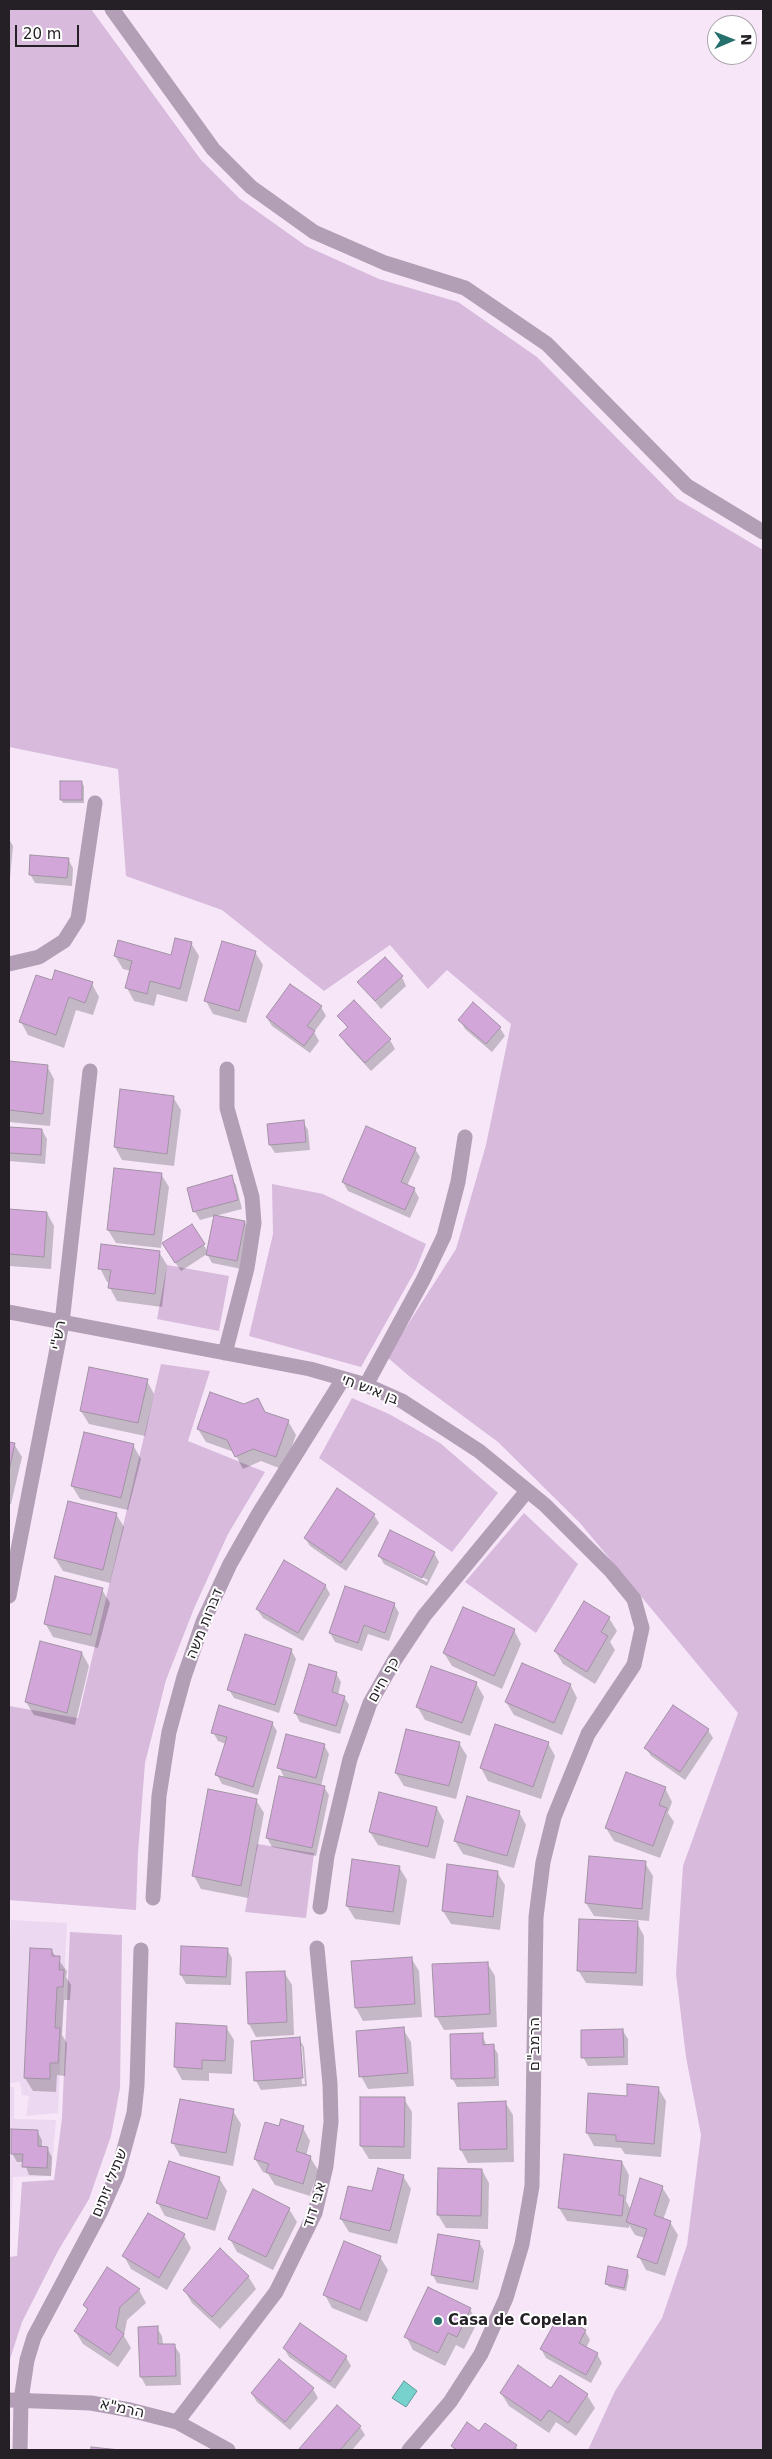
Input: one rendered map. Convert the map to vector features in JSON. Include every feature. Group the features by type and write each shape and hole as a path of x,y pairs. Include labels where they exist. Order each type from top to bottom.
{"street":[{"path":"112,9 213,149 251,187 314,232 385,263 465,288 547,344 687,486 763,532"},
{"path":"9,964 40,957 64,941 78,919 95,803"},
{"path":"225,1353 247,1268 254,1223 252,1197 227,1108 227,1069"},
{"name":"רש\"י","path":"9,1596 62,1323 90,1071"},
{"path":"366,1385 423,1280 444,1236 458,1182 465,1137"},
{"name":"בן איש חי","path":"9,1312 310,1369 366,1385 402,1401 440,1424 478,1451 545,1505 611,1571 634,1599 642,1628"},
{"name":"דברות משה","path":"153,1898 159,1796 169,1732 184,1677 203,1622 230,1564 259,1513 343,1379"},
{"name":"כף חיים","path":"320,1907 327,1856 339,1802 350,1759 370,1704 394,1660 424,1616 527,1491"},
{"name":"הרמב\"ם","path":"409,2450 450,2402 481,2354 506,2298 522,2244 532,2186 536,1918 543,1862 554,1817 570,1776 588,1734 634,1665 642,1628"},
{"name":"אבי דוד","path":"177,2422 276,2292 315,2213 326,2166 331,2122 330,2084 317,1948"},
{"name":"שתילי זיתים","path":"20,2450 15,2400 34,2337 101,2211 117,2175 126,2143 137,2085 141,1950"},
{"name":"הרמ\"א","path":"15,2400 91,2403 177,2422 228,2450"}],"shaded area":[{"path":"9,9 91,9 201,160 240,199 306,246 379,279 458,302 537,357 677,499 763,550 763,2450 588,2450 615,2391 662,2318 687,2245 701,2135 686,2057 676,1974 683,1866 738,1713 580,1523 498,1442 409,1376 387,1357 456,1249 486,1145 511,1024 447,970 428,989 390,945 324,991 222,910 126,876 118,769 9,747"},
{"path":"272,1184 323,1194 426,1244 416,1269 361,1367 249,1336 273,1234"},
{"path":"167,1265 229,1276 219,1331 157,1319"},
{"path":"161,1364 210,1371 188,1441 265,1472 228,1534 195,1606 166,1680 145,1763 136,1910 9,1900 9,1706 78,1718"},
{"path":"352,1398 389,1414 440,1443 498,1493 452,1552 319,1458"},
{"path":"524,1513 578,1564 536,1633 465,1582"},
{"path":"257,1844 314,1853 306,1918 245,1912"},
{"path":"11,1920 67,1923 58,2113 26,2116 29,2096 22,2095 20,2082 9,2083 9,1959"},
{"path":"70,1932 122,1935 120,2088 111,2136 89,2199 58,2251 22,2322 9,2362 9,2257 17,2256 22,2182 54,2180 62,2118"},
{"path":"9,2087 14,2087 14,2119 56,2120 51,2176 13,2177 10,2252"},
{"path":"404,2381 417,2391 406,2407 392,2398"}],"building":[{"path":"60,781 82,781 82,800 60,800"},
{"path":"30,855 69,858 67,878 29,875"},
{"path":"175,938 192,942 180,989 150,981 147,994 125,988 132,961 114,956 118,940 171,955"},
{"path":"222,941 256,951 239,1011 204,1001"},
{"path":"385,957 403,976 375,1001 357,982"},
{"path":"55,970 93,982 85,1003 69,997 56,1035 19,1022 36,975 52,980"},
{"path":"290,984 322,1006 307,1026 315,1031 304,1046 266,1017"},
{"path":"354,1000 391,1039 365,1063 339,1035 348,1027 337,1016"},
{"path":"473,1002 501,1027 486,1044 458,1020"},
{"path":"9,1061 48,1065 43,1114 9,1110"},
{"path":"120,1089 174,1096 167,1154 114,1147"},
{"path":"304,1120 306,1142 269,1145 267,1124"},
{"path":"366,1126 416,1148 401,1182 415,1188 405,1210 342,1182"},
{"path":"9,1127 42,1129 41,1155 9,1153"},
{"path":"114,1168 162,1173 154,1235 107,1230"},
{"path":"232,1175 238,1200 193,1212 187,1188"},
{"path":"9,1209 47,1212 44,1257 9,1254"},
{"path":"214,1215 245,1221 237,1261 206,1255"},
{"path":"192,1224 205,1244 175,1263 162,1243"},
{"path":"101,1244 160,1251 155,1294 108,1288 111,1270 98,1269"},
{"path":"89,1367 148,1379 138,1423 80,1411"},
{"path":"210,1392 244,1404 258,1398 265,1412 289,1420 276,1457 253,1449 235,1457 227,1440 197,1429"},
{"path":"84,1432 134,1444 121,1498 71,1486"},
{"path":"9,1442 15,1443 9,1471"},
{"path":"337,1488 375,1514 341,1563 304,1538"},
{"path":"68,1501 117,1513 103,1570 54,1558"},
{"path":"390,1530 435,1552 422,1578 378,1556"},
{"path":"284,1560 326,1585 298,1633 256,1609"},
{"path":"55,1576 103,1588 91,1635 44,1624"},
{"path":"345,1586 395,1603 385,1633 364,1625 358,1643 329,1633"},
{"path":"584,1601 610,1617 601,1632 608,1636 587,1672 554,1651"},
{"path":"463,1607 515,1629 494,1676 443,1653"},
{"path":"245,1634 292,1649 275,1705 227,1690"},
{"path":"40,1641 82,1652 67,1713 25,1702"},
{"path":"522,1663 571,1684 554,1723 505,1702"},
{"path":"309,1664 337,1672 332,1692 345,1696 336,1726 294,1713"},
{"path":"431,1666 477,1682 462,1723 416,1707"},
{"path":"219,1705 273,1722 253,1787 215,1775 227,1737 211,1733"},
{"path":"673,1705 709,1729 680,1772 644,1748"},
{"path":"495,1724 549,1742 533,1787 480,1768"},
{"path":"406,1729 460,1742 449,1786 395,1773"},
{"path":"286,1734 325,1744 316,1778 277,1768"},
{"path":"626,1772 666,1787 659,1805 667,1808 653,1846 605,1828"},
{"path":"279,1776 325,1786 312,1848 266,1838"},
{"path":"208,1789 257,1799 241,1886 192,1876"},
{"path":"379,1792 437,1807 428,1847 369,1832"},
{"path":"467,1796 520,1811 507,1856 454,1841"},
{"path":"589,1856 646,1861 642,1909 585,1903"},
{"path":"352,1859 400,1866 393,1912 346,1906"},
{"path":"447,1864 498,1871 493,1917 442,1911"},
{"path":"579,1919 638,1921 636,1973 577,1971"},
{"path":"181,1946 228,1948 226,1977 180,1975"},
{"path":"30,1948 52,1949 52,1956 60,1956 59,1970 64,1970 63,1987 57,1987 55,2028 60,2028 58,2063 50,2063 50,2079 24,2078"},
{"path":"412,1957 415,2004 355,2008 351,1961"},
{"path":"488,1962 490,2014 435,2017 432,1964"},
{"path":"285,1971 287,2022 248,2024 246,1972"},
{"path":"176,2023 227,2026 225,2061 202,2060 202,2069 174,2067"},
{"path":"404,2027 408,2073 359,2077 356,2031"},
{"path":"623,2029 624,2057 581,2058 581,2030"},
{"path":"483,2033 483,2045 494,2044 495,2078 451,2079 450,2034"},
{"path":"300,2037 303,2078 254,2081 251,2041"},
{"path":"627,2084 659,2087 654,2144 616,2141 616,2135 586,2133 588,2093 627,2096"},
{"path":"360,2097 405,2097 404,2147 360,2146"},
{"path":"180,2099 234,2109 226,2153 171,2143"},
{"path":"506,2101 507,2149 460,2150 458,2103"},
{"path":"281,2119 304,2126 296,2151 311,2156 303,2184 266,2172 269,2164 254,2159 265,2122 279,2126"},
{"path":"11,2129 38,2130 38,2146 48,2147 47,2168 22,2167 23,2154 11,2154"},
{"path":"564,2154 622,2161 619,2195 624,2196 622,2216 558,2208"},
{"path":"169,2161 220,2177 207,2219 156,2203"},
{"path":"378,2168 404,2175 390,2231 340,2219 348,2186 372,2191"},
{"path":"438,2168 482,2169 481,2216 437,2215"},
{"path":"640,2178 663,2186 654,2215 671,2221 657,2264 637,2257 647,2229 626,2222"},
{"path":"253,2189 290,2208 266,2257 228,2239"},
{"path":"148,2213 185,2234 159,2278 122,2256"},
{"path":"438,2234 480,2241 473,2282 431,2275"},
{"path":"344,2241 381,2256 360,2310 323,2295"},
{"path":"220,2248 249,2276 212,2317 183,2290"},
{"path":"608,2266 628,2270 624,2288 605,2284"},
{"path":"107,2267 140,2289 120,2307 116,2328 124,2334 110,2355 74,2331 88,2309 83,2305"},
{"name":"Casa de Copelan","path":"428,2287 471,2308 457,2337 448,2333 438,2353 404,2337"},
{"path":"559,2315 586,2330 579,2343 598,2353 586,2375 540,2349"},
{"path":"300,2323 347,2356 330,2382 283,2348"},
{"path":"158,2326 158,2344 175,2344 176,2376 140,2377 138,2327"},
{"path":"279,2359 314,2388 285,2422 251,2393"},
{"path":"518,2365 551,2388 560,2375 588,2394 568,2423 549,2410 541,2421 500,2393"},
{"path":"337,2405 361,2426 340,2450 298,2450"},
{"path":"467,2422 479,2431 485,2423 517,2445 513,2450 457,2450 451,2446"},
{"path":"91,2447 120,2450 91,2450"}],"place":[{"name":"Casa de Copelan","path":"438,2321"}]}
